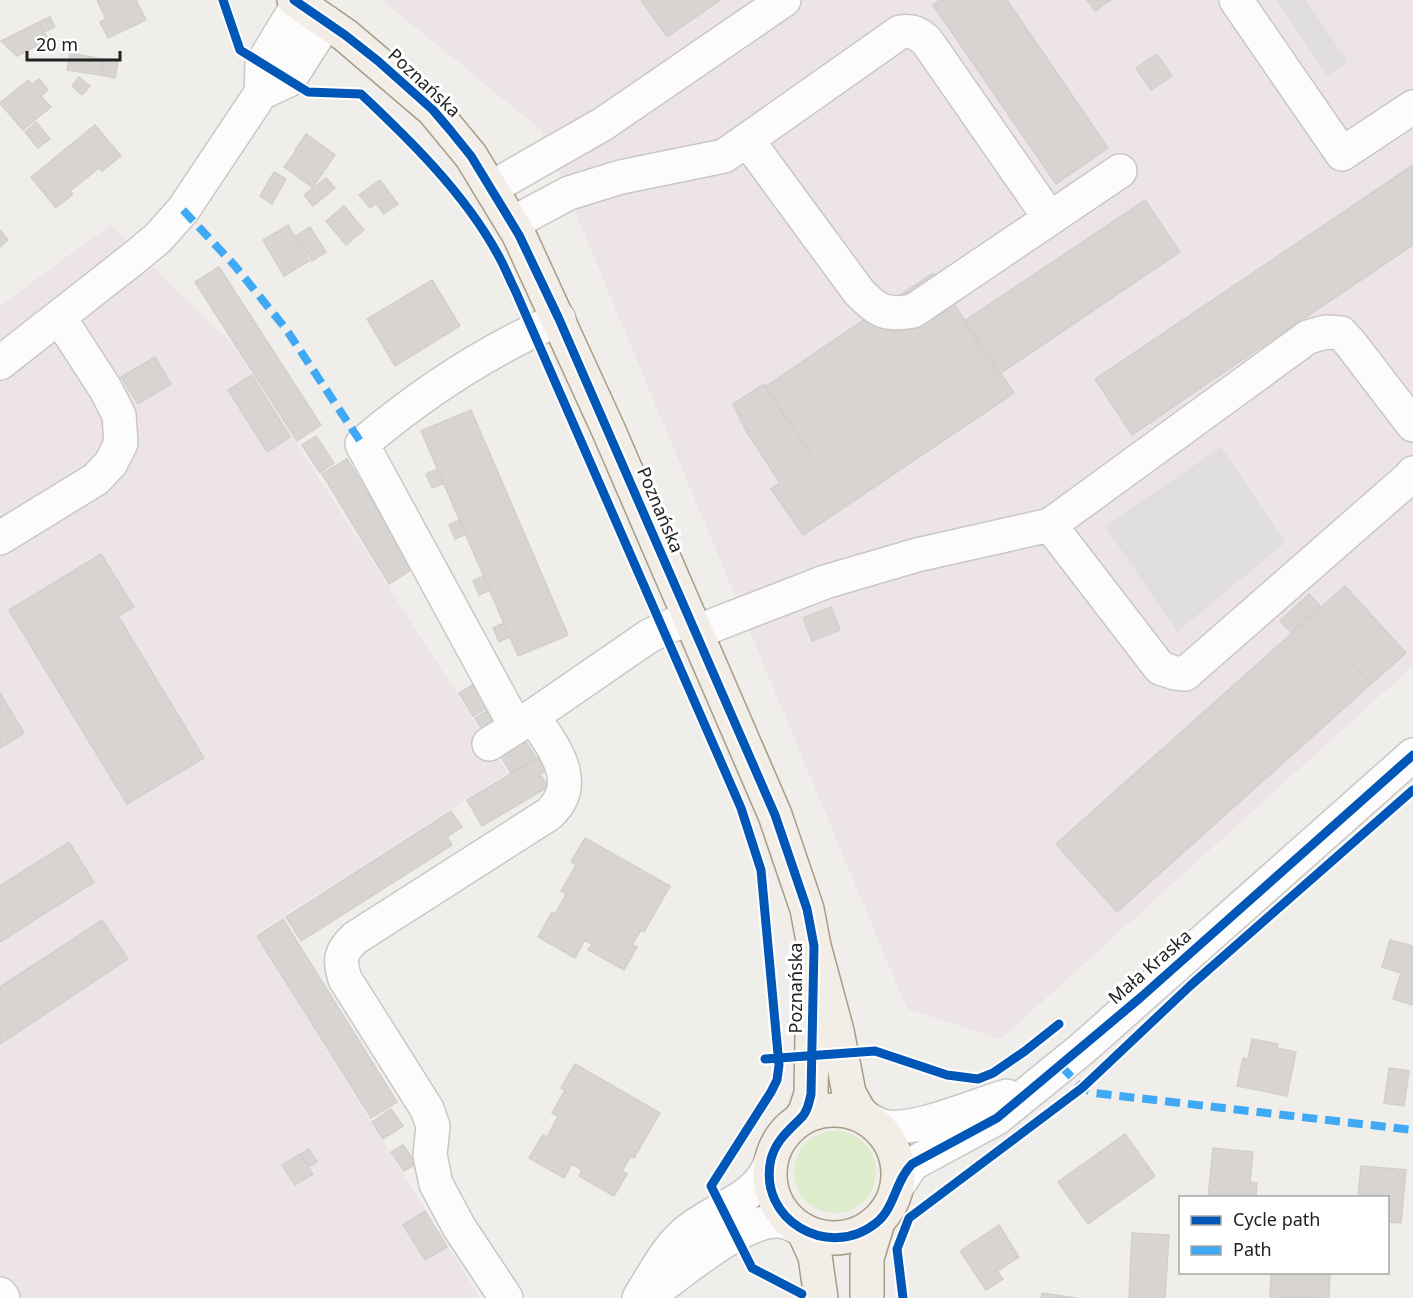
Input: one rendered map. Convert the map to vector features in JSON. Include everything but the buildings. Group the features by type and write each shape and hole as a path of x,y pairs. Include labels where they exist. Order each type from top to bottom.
{"main road":[{"name":"Poznańska","path":"296,1 378,61 433,110 471,156 513,224 559,319 774,815 807,909 814,946 837,1032 849,1093 866,1118"},
{"name":"Poznańska","path":"800,1119 811,1094 814,946"},
{"path":"867,1298 865,1269 867,1258 878,1222 888,1208 897,1185 898,1166 892,1145 882,1130 866,1118 849,1112 830,1110 800,1119 783,1134 771,1161 771,1187 785,1216 803,1230 824,1237 837,1238 860,1233 878,1222"},
{"path":"803,1230 815,1256 822,1298"}],"street":[{"path":"491,188 603,124 784,0"},
{"path":"1236,0 1342,154 1413,107"},
{"path":"261,93 262,64 296,1"},
{"path":"0,363 158,238 183,210 261,93 289,80 326,22"},
{"path":"513,224 569,192 621,177 724,156 900,32 909,30 917,32 926,40 1049,217"},
{"path":"748,141 859,292 872,305 885,312 912,311 1120,171"},
{"path":"0,538 96,479 111,463 121,443 119,415 105,388 59,317"},
{"path":"506,1298 459,1227 436,1184 430,1155 433,1126 427,1109 345,979 340,964 347,946 355,938 542,818 559,804 564,792 562,769 556,753 513,729 362,444 420,397 521,336 559,319"},
{"path":"513,729 649,636 917,555 1050,525 1308,337 1326,332 1341,333 1413,425"},
{"path":"1050,525 1160,668 1185,674 1413,473"},
{"name":"Mała Kraska","path":"897,1185 912,1164 997,1118 1032,1089 1140,998 1413,755"},
{"name":"Mała Kraska","path":"866,1118 883,1126 898,1127 934,1120 981,1103 1032,1089"},
{"path":"639,1298 677,1240 693,1226 753,1188 764,1177 771,1161"},
{"path":"645,1298 722,1244 759,1224 782,1221 803,1230"},
{"path":"0,1294 3,1298"}],"shaded area":[{"path":"382,0 1413,0 1413,666 1001,1039 907,1009 541,130"},
{"path":"1276,0 1306,0 1348,62 1327,76"},
{"path":"110,225 235,347 508,773 255,934 480,1298 0,1298 0,306"},
{"path":"1221,447 1286,542 1177,632 1105,526"}],"green space":[{"path":"835,1131 851,1134 864,1143 873,1156 876,1172 873,1188 864,1201 851,1210 835,1213 819,1210 806,1201 797,1188 794,1172 797,1156 806,1143 819,1134"}],"marked path":[{"path":"183,210 235,266 286,329 362,444"},
{"path":"1061,1066 1082,1088 1094,1093 1413,1130"}],"cycle path":[{"path":"223,0 240,50 308,92 361,94 398,130 435,168 469,209 497,253 515,290 741,808 761,870 779,1065 777,1080 711,1186 752,1268 802,1294"},
{"path":"294,0 378,61 433,110 471,156 519,235 559,319 775,815 807,909 814,946 811,1094 804,1114 783,1137 771,1159 770,1181 775,1200 786,1216 801,1228 818,1236 838,1238 857,1234 876,1223 887,1210 902,1178 912,1164 997,1118 1140,998 1413,755"},
{"path":"903,1298 897,1249 909,1218 1082,1088 1191,985 1413,790"},
{"path":"765,1059 875,1051 947,1075 978,1079 993,1073 1059,1024"}]}
